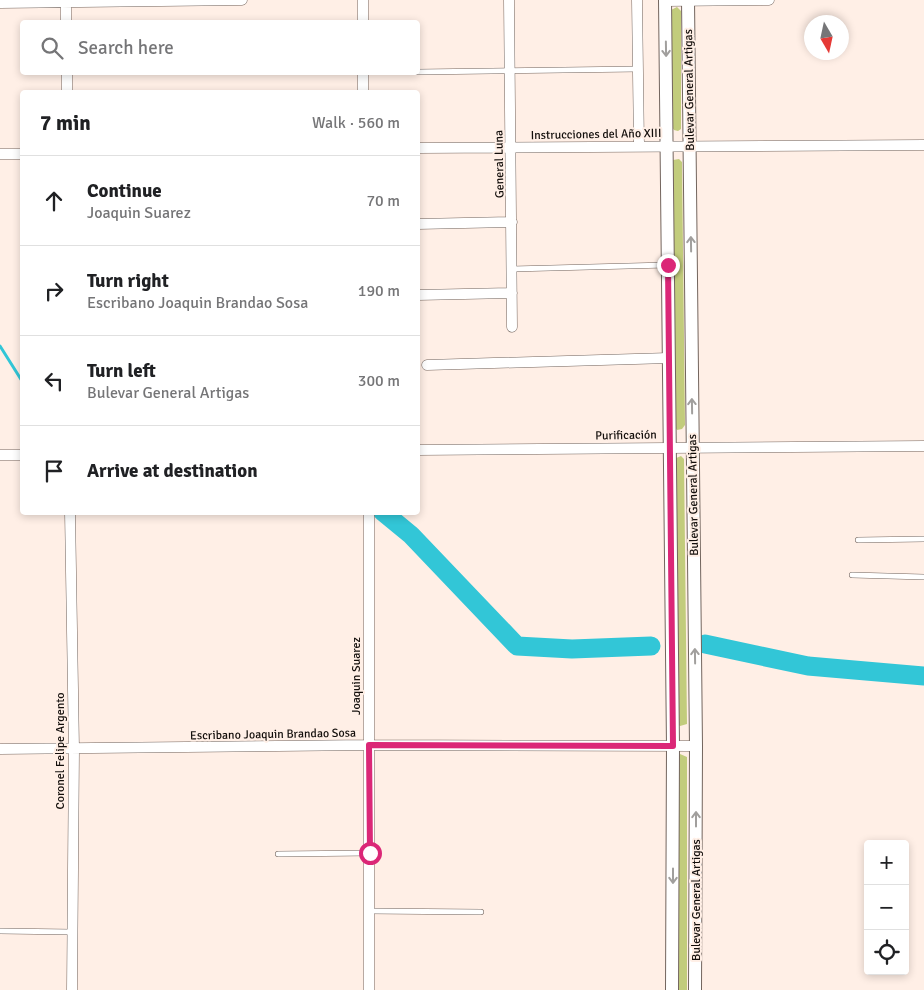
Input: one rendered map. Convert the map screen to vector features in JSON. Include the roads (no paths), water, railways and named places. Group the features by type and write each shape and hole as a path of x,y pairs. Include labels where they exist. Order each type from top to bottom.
{"street":[{"path":"0,3 242,0"},
{"path":"362,0 363,20"},
{"name":"General Luna","path":"509,0 512,327"},
{"path":"637,0 638,146"},
{"name":"Bulevar General Artigas","path":"688,0 696,746 696,990"},
{"path":"665,1 769,0"},
{"path":"66,1 66,20"},
{"name":"Bulevar General Artigas","path":"665,1 673,746 672,990"},
{"path":"67,75 67,90"},
{"path":"363,90 365,75"},
{"name":"Instrucciones del Año XIII","path":"420,148 924,145"},
{"path":"0,154 20,154"},
{"path":"420,224 512,222"},
{"path":"420,295 512,293"},
{"path":"427,365 669,358"},
{"name":"Purificación","path":"420,450 924,446"},
{"path":"0,454 20,455"},
{"name":"Coronel Felipe Argento","path":"70,515 74,749 72,990"},
{"name":"Joaquin Suarez","path":"370,515 370,990"},
{"name":"Escribano Joaquin Brandao Sosa","path":"0,749 369,745 696,746"}],"lane":[{"path":"420,72 638,68"},
{"path":"512,269 668,265"},
{"path":"858,540 924,539"},
{"path":"852,574 924,577"},
{"path":"278,854 370,853"},
{"path":"369,911 481,912"},
{"path":"0,932 72,932"}],"waterway":[{"path":"0,346 20,378"},
{"path":"387,515 411,535 517,646 572,649 651,646"},
{"path":"705,644 808,666 924,676"}]}
